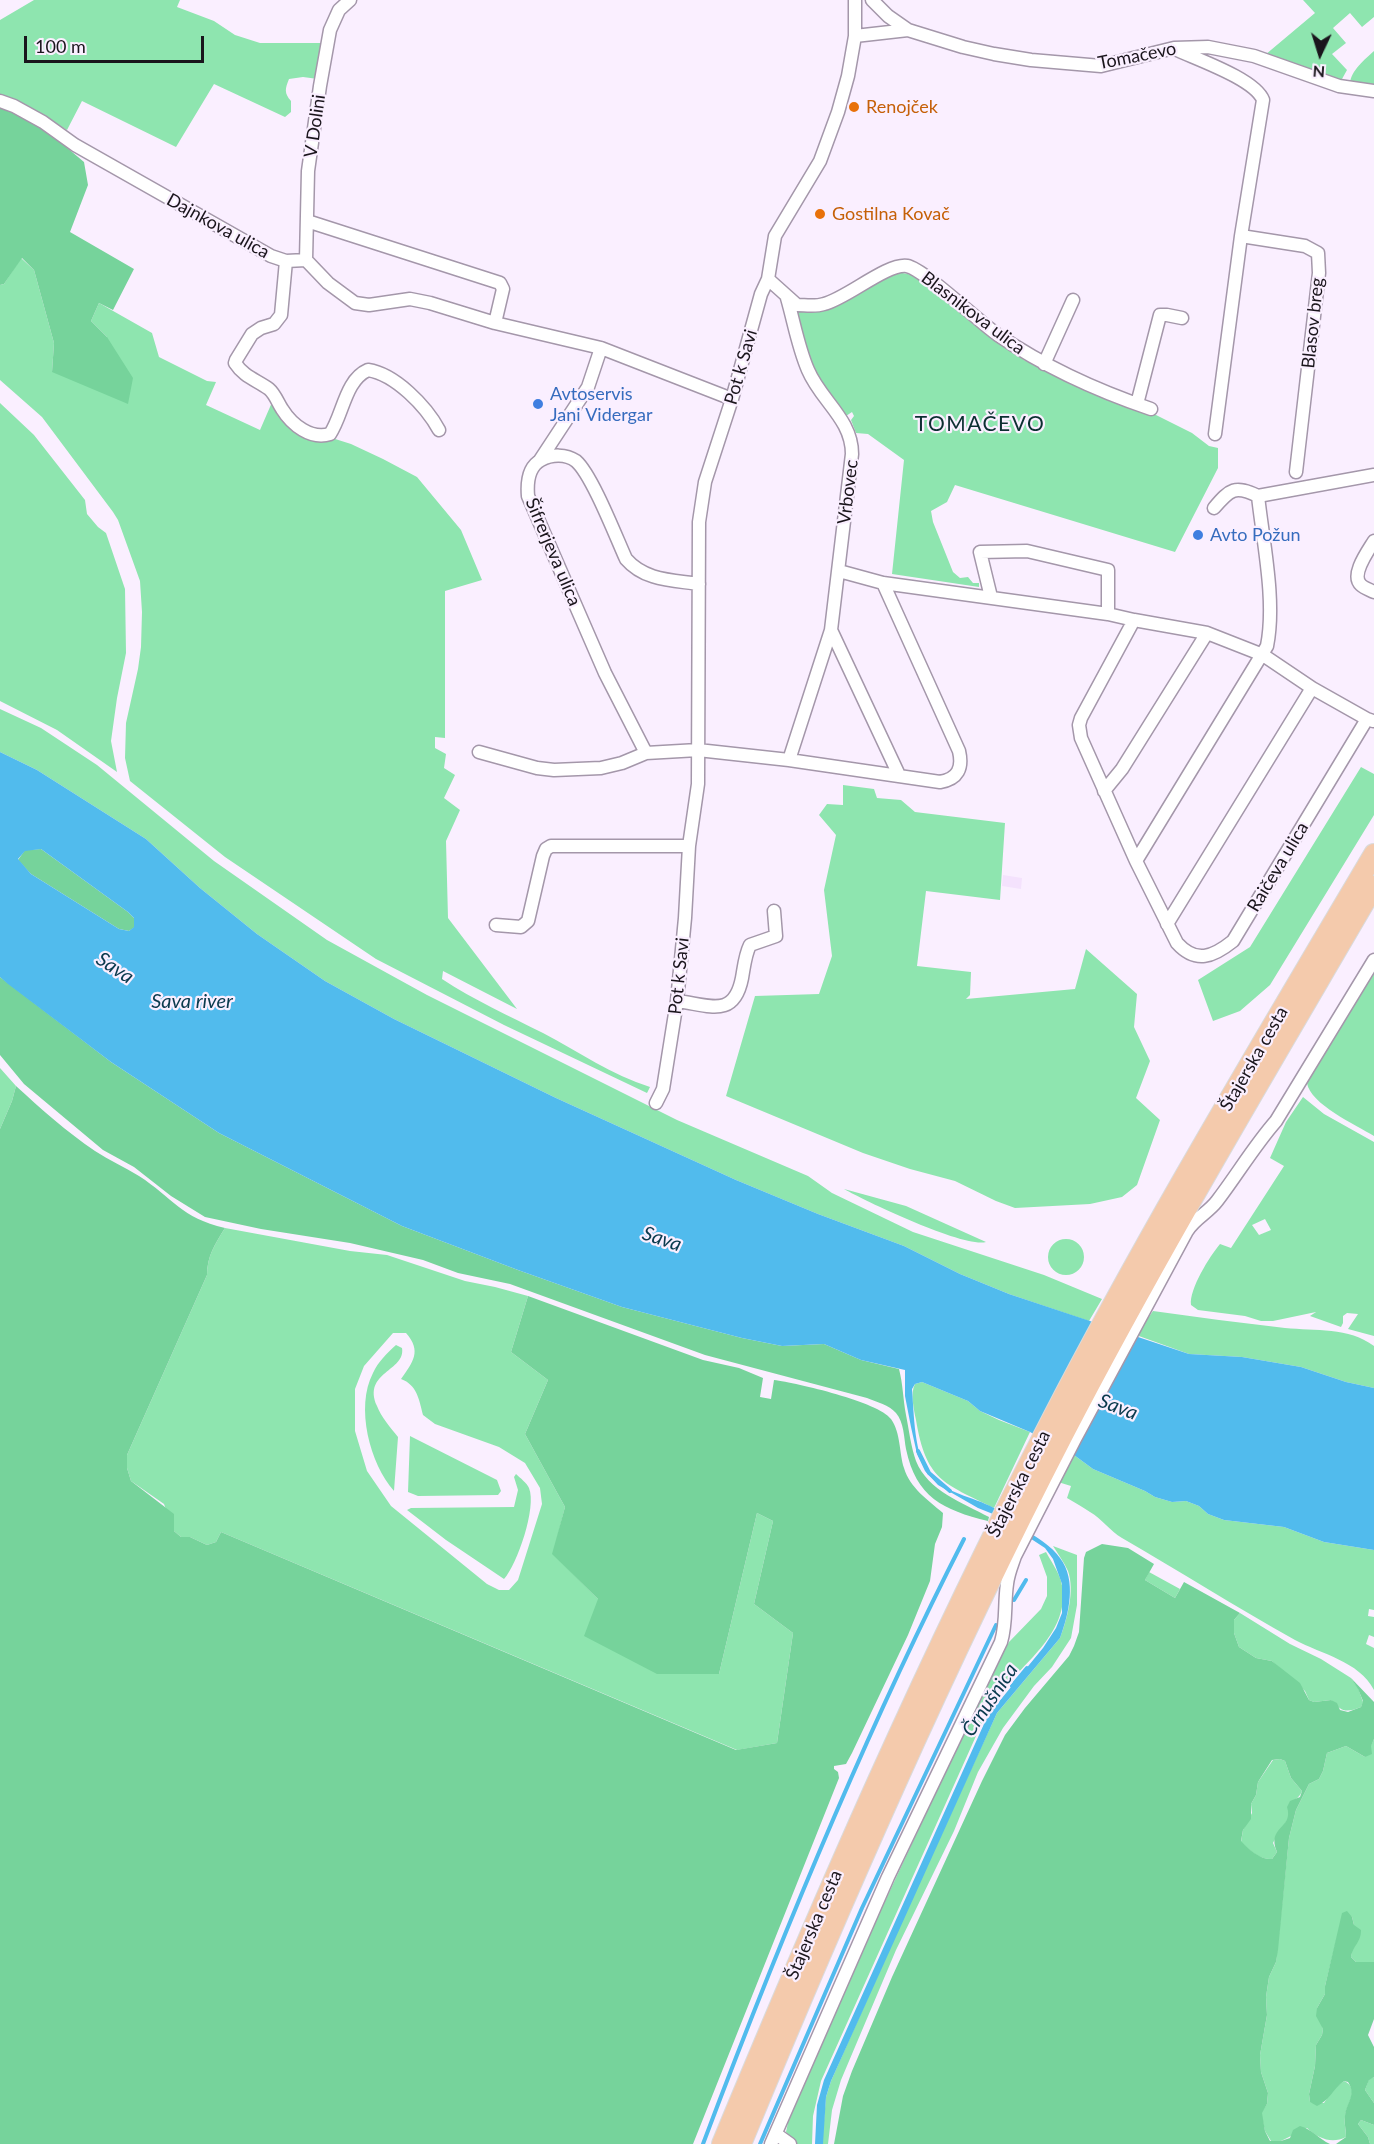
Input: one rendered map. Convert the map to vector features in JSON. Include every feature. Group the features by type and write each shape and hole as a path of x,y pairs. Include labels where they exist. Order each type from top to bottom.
{"main road":[{"name":"Štajerska cesta","path":"1175,1224 1374,854"},
{"name":"Štajerska cesta","path":"741,2144 875,1829 1003,1550 1067,1390 1175,1224 1374,886"},
{"name":"Štajerska cesta","path":"722,2144 790,1979 867,1804 1003,1550"}],"street":[{"name":"V Dolini","path":"306,260 308,171 330,30 339,10 350,0"},
{"name":"Pot k Savi","path":"656,1102 663,1089 677,1001 689,846 698,784 699,522 705,482 732,399 761,294 768,279 775,236 820,161 830,137 848,76 855,36 855,0"},
{"name":"Tomačevo","path":"872,0 888,16 908,30 994,54 1088,65 1111,64 1174,48 1208,47 1239,52 1324,82 1374,91"},
{"path":"855,36 908,30"},
{"path":"1174,48 1238,78 1261,95 1263,110 1242,236 1215,434"},
{"name":"Dajnkova ulica","path":"0,101 44,122 75,145 271,256 286,261 306,260"},
{"path":"307,221 500,283 502,289 495,323"},
{"name":"Blasov breg","path":"1242,236 1305,246 1318,253 1319,273 1296,472"},
{"path":"306,260 328,283 354,303 369,305 400,300 420,301 495,323 601,348 732,399"},
{"path":"286,261 281,315 274,324 258,330 246,342 235,363 240,370 248,378 269,389 283,411 297,425 316,436 330,434 354,382 359,375 368,370 385,377 412,396 427,410 439,429"},
{"name":"Blasnikova ulica","path":"787,298 796,305 824,304 873,278 898,267 907,266 942,289 975,318 1044,364 1151,409"},
{"path":"768,279 787,298"},
{"name":"Vrbovec","path":"787,298 808,370 818,391 844,420 852,444 831,630 789,760"},
{"path":"1044,364 1073,300"},
{"path":"1137,404 1160,315 1182,318"},
{"path":"540,460 588,387 601,348"},
{"path":"540,460 553,455 566,456 578,463 592,485 626,559 638,572 657,578 699,584"},
{"name":"Šifrerjeva ulica","path":"540,460 529,477 528,496 606,675 646,753"},
{"path":"1214,508 1226,493 1232,490 1247,491 1258,496 1374,475"},
{"path":"1136,861 1263,655 1269,637 1270,619 1258,496"},
{"path":"1374,541 1358,574 1361,585 1374,592"},
{"path":"991,597 980,552 1028,551 1108,570 1108,614"},
{"name":"Raičeva ulica","path":"839,571 883,583 1108,614 1207,633 1263,655 1312,688 1371,720 1233,941 1212,954 1193,956 1177,943 1136,861 1081,738 1080,725 1089,700 1134,620"},
{"path":"479,752 537,768 554,770 601,768 646,753 698,750 789,760 940,782 949,780 958,775 961,759 883,583"},
{"path":"831,630 898,775"},
{"path":"1104,791 1122,769 1207,633"},
{"path":"1167,924 1312,688"},
{"path":"496,926 521,927 528,921 543,856 546,849 551,846 689,846"},
{"path":"677,1001 719,1007 727,1006 732,1002 739,989 746,952 750,945 776,936 774,911"},
{"path":"790,2144 774,2139 888,1877 1002,1642 1005,1628 1007,1582 1003,1550 1075,1438 1175,1224 1193,1220 1215,1203 1257,1143 1276,1121 1374,960"}],"shaded area":[{"path":"1003,875 1022,878 1021,889 1002,886"}],"green space":[{"path":"34,0 180,0 177,7 214,21 235,35 260,43 322,43 318,79 303,77 289,79 286,91 291,101 291,112 285,117 214,84 176,147 82,101 67,130 0,95 0,20"},
{"path":"1303,0 1374,0 1374,17 1362,27 1350,13 1333,28 1346,43 1332,54 1347,70 1342,79 1338,80 1265,55 1315,13"},
{"path":"1374,51 1374,86 1350,83 1356,70"},
{"path":"0,106 40,125 84,162 88,185 70,232 134,269 113,310 99,303 91,321 107,337 133,378 128,404 52,372 54,343 34,270 22,258 4,284 0,285"},
{"path":"21,258 34,270 54,343 52,372 107,337 91,321 99,303 152,333 159,357 207,381 216,382 206,405 260,430 273,400 280,412 417,477 461,530 482,580 445,591 445,738 435,737 435,748 446,754 444,768 455,775 444,798 460,810 446,841 448,918 517,1009 443,971 442,979 609,1070 650,1087 647,1093 504,1025 376,959 225,857 130,781 125,758 126,723 141,647 140,581 113,512 42,417 0,380 0,285 4,284"},
{"path":"897,272 923,280 974,325 1024,360 1152,413 1192,433 1209,446 1218,448 1218,468 1175,552 955,485 947,502 931,511 933,522 953,572 960,578 968,577 973,583 979,583 979,587 892,574 904,460 868,434 856,433 851,420 854,416 852,412 846,416 819,383 807,357 797,312"},
{"path":"0,403 34,435 85,500 87,514 106,533 125,589 126,653 111,741 117,772 57,730 0,701"},
{"path":"0,709 41,728 97,765 214,861 327,940 427,995 677,1120 808,1176 832,1193 913,1232 1044,1275 1102,1299 1089,1321 1009,1294 960,1274 904,1246 736,1180 556,1098 394,1019 325,981 257,934 200,888 146,839 37,770 0,752"},
{"path":"1361,767 1374,774 1374,815 1270,985 1240,1011 1213,1021 1198,980 1250,947"},
{"path":"843,785 874,789 877,798 901,800 915,812 1005,823 1000,900 926,891 917,966 971,972 970,995 966,999 1075,989 1086,949 1137,994 1134,1027 1150,1061 1136,1098 1160,1120 1137,1185 1122,1197 1090,1204 1015,1208 955,1181 863,1153 726,1096 755,996 819,994 832,956 824,890 836,835 819,815 827,804 843,805"},
{"path":"41,849 128,912 134,918 135,927 129,931 119,929 31,874 18,860 25,850"},
{"path":"1374,970 1374,1136 1316,1099 1307,1083"},
{"path":"0,977 111,1062 219,1133 402,1226 622,1307 782,1346 824,1344 861,1360 899,1369 911,1444 916,1461 929,1480 938,1488 989,1517 988,1521 945,1506 924,1490 911,1465 899,1417 879,1402 705,1355 510,1284 458,1273 423,1260 350,1243 261,1229 205,1217 171,1196 134,1167 103,1150 24,1084 0,1055"},
{"path":"0,1068 16,1086 0,1129"},
{"path":"16,1086 54,1120 95,1151 151,1184 187,1213 225,1228 212,1250 207,1275 127,1455 127,1468 131,1481 174,1514 174,1531 181,1537 190,1537 207,1545 216,1542 221,1532 736,1750 777,1743 793,1633 754,1604 773,1521 757,1513 719,1674 657,1674 584,1636 598,1599 552,1554 565,1507 525,1434 548,1380 511,1352 528,1296 703,1360 739,1368 763,1378 760,1397 771,1399 774,1380 818,1389 855,1400 871,1406 891,1419 897,1430 902,1462 907,1475 920,1493 943,1513 942,1527 935,1544 930,1581 908,1635 852,1753 846,1764 834,1766 839,1778 693,2144 0,2144 0,1129"},
{"path":"1303,1097 1324,1114 1374,1142 1374,1336 1348,1329 1358,1314 1347,1313 1343,1316 1341,1327 1310,1316 1316,1312 1273,1321 1261,1321 1245,1316 1198,1310 1191,1305 1193,1290 1211,1256 1220,1244 1231,1248 1284,1166 1270,1158 1286,1122","holes":["1265,1219 1271,1230 1259,1235 1252,1225"]},
{"path":"844,1189 906,1206 986,1242 975,1242 937,1231"},
{"path":"225,1228 350,1251 387,1255 465,1281 528,1296 511,1352 548,1380 525,1434 565,1507 553,1554 598,1599 719,1674 757,1513 773,1521 754,1604 793,1633 777,1743 737,1750 221,1532 216,1542 207,1545 190,1537 181,1537 174,1531 164,1504 131,1481 127,1468 127,1455 207,1275 210,1256","holes":["393,1333 406,1333 415,1351 412,1362 401,1379 414,1389 423,1415 435,1424 499,1447 525,1463 540,1488 542,1504 518,1580 509,1590 499,1590 487,1584 391,1506 367,1471 355,1431 355,1389 364,1366"]},
{"path":"1066,1239 1079,1244 1084,1257 1079,1270 1066,1275 1053,1270 1048,1257 1053,1244"},
{"path":"1153,1311 1285,1328 1331,1331 1354,1336 1374,1346 1374,1388 1346,1382 1301,1367 1242,1357 1189,1354 1136,1335"},
{"path":"396,1345 402,1348 401,1356 398,1362 379,1379 374,1395 381,1414 398,1437 394,1491 385,1480 372,1451 365,1418 365,1402 375,1369"},
{"path":"922,1382 968,1401 980,1411 999,1420 1030,1432 994,1508 950,1485 932,1468 925,1456 913,1402 915,1384"},
{"path":"410,1436 497,1480 501,1491 498,1495 418,1496 408,1492"},
{"path":"1074,1455 1093,1469 1155,1497 1172,1502 1186,1501 1224,1520 1284,1527 1324,1542 1374,1550 1374,1610 1369,1609 1368,1616 1374,1617 1374,1637 1369,1635 1366,1644 1374,1648 1374,1690 1359,1672 1349,1665 1295,1640 1229,1602 1122,1538 1094,1515 1067,1498 1071,1486 1058,1482"},
{"path":"516,1474 529,1488 530,1508 520,1549 504,1579 446,1540 407,1510 411,1508 514,1507 518,1490 514,1477"},
{"path":"1102,1544 1128,1548 1154,1564 1145,1580 1175,1598 1184,1582 1240,1613 1234,1620 1234,1633 1239,1647 1256,1658 1272,1661 1300,1683 1309,1700 1314,1702 1331,1700 1337,1703 1340,1710 1348,1712 1361,1707 1363,1701 1351,1678 1374,1702 1372,1754 1365,1757 1346,1746 1327,1753 1319,1779 1309,1784 1296,1810 1289,1838 1278,1950 1276,1962 1269,1977 1266,1997 1267,2015 1260,2055 1261,2072 1268,2093 1267,2104 1262,2113 1265,2131 1270,2141 1290,2138 1293,2130 1300,2126 1330,2144 834,2144 843,2096 852,2071 892,1977 982,1781 1005,1735 1069,1656 1074,1646 1079,1632 1086,1552","holes":["1272,1760 1285,1761 1291,1778 1302,1791 1300,1797 1290,1801 1287,1807 1287,1820 1275,1837 1277,1852 1272,1859 1268,1859 1255,1854 1241,1841 1243,1830 1251,1819 1251,1804 1256,1795 1258,1782"]},
{"path":"1053,1546 1077,1555 1077,1605 1071,1638 1052,1667 1034,1686 1003,1728 978,1772 954,1831 896,1950 841,2080 832,2110 828,2144 822,2144 826,2097 831,2081 997,1713 1060,1638 1071,1587 1068,1571"},
{"path":"1046,1552 1061,1581 1063,1598 1061,1613 1055,1628 1036,1654 999,1693 985,1716 821,2081 813,2116 812,2144 795,2144 786,2132 790,2113 880,1912 987,1683 1009,1642 1041,1609 1047,1596 1047,1577 1039,1555"},
{"path":"1149,1572 1180,1589 1175,1598 1145,1580"},
{"path":"1240,1613 1351,1678 1363,1702 1361,1707 1344,1710 1331,1700 1314,1702 1309,1700 1305,1691 1272,1661 1256,1658 1239,1647 1234,1633 1234,1620"},
{"path":"1374,1739 1374,1962 1356,1962 1351,1957 1354,1925 1352,1917 1343,1913 1325,1994 1317,2008 1323,2029 1316,2045 1315,2066 1309,2094 1310,2102 1324,2103 1332,2090 1344,2081 1349,2084 1352,2092 1345,2117 1346,2137 1336,2140 1326,2139 1307,2128 1281,2141 1271,2141 1265,2131 1261,2113 1267,2104 1268,2093 1261,2072 1260,2055 1267,2015 1266,1997 1269,1977 1276,1962 1289,1838 1296,1810 1309,1784 1319,1779 1327,1753 1346,1746 1365,1757"},
{"path":"1273,1760 1285,1761 1291,1778 1302,1791 1293,1803 1287,1820 1273,1843 1277,1852 1272,1859 1268,1859 1255,1854 1241,1842 1243,1830 1252,1813 1251,1804 1256,1795 1258,1782"},
{"path":"1347,1911 1354,1925 1361,1930 1360,1938 1351,1957 1356,1962 1374,1962 1374,2019 1368,2035 1374,2047 1374,2077 1369,2080 1365,2090 1374,2103 1374,2125 1361,2120 1358,2124 1368,2137 1370,2144 1336,2144 1346,2137 1345,2116 1351,2091 1348,2082 1344,2081 1317,2106 1310,2102 1309,2094 1315,2066 1316,2045 1323,2029 1316,2016 1317,2008 1325,1994 1342,1913"},
{"path":"1374,2077 1374,2103 1365,2090 1369,2079"},
{"path":"1361,2120 1374,2125 1374,2144 1370,2144 1368,2137 1358,2124"}],"water":[{"name":"Sava river","path":"0,752 37,770 146,839 200,888 257,934 325,981 394,1019 556,1098 736,1180 904,1246 960,1274 1009,1294 1189,1354 1242,1357 1301,1367 1346,1382 1374,1388 1374,1550 1324,1542 1284,1527 1224,1520 1186,1501 1172,1502 1155,1497 1093,1469 1074,1455 1030,1432 980,1411 968,1401 922,1382 915,1384 912,1389 916,1433 920,1456 929,1474 943,1486 994,1508 1044,1542 1060,1558 1065,1567 1070,1597 1060,1638 997,1713 831,2081 826,2097 823,2144 815,2144 817,2105 824,2080 988,1715 1043,1648 1056,1628 1062,1613 1062,1584 1053,1559 1045,1548 993,1514 938,1485 925,1471 917,1454 911,1427 905,1396 905,1370 861,1360 824,1344 782,1346 622,1307 402,1226 219,1133 111,1062 0,977","holes":["41,849 134,918 134,927 129,931 119,929 31,874 18,859 25,851"]}],"waterway":[{"name":"Črnušnica","path":"918,1451 929,1473 950,1491"},
{"path":"703,2144 762,1990 825,1837 892,1687 964,1539"},
{"path":"1014,1600 1026,1580"},
{"path":"760,2144 862,1908 996,1625"},
{"name":"Črnušnica","path":"1012,1686 1027,1668"}],"place":[{"name":"Renojček","path":"854,107"},
{"name":"Gostilna Kovač","path":"820,214"},
{"name":"Avtoservis Jani Vidergar","path":"538,404"},
{"name":"Avto Požun","path":"1198,535"}],"district":[{"name":"TOMAČEVO","path":"980,424"}],"water label":[{"name":"Sava","path":"115,968"},
{"name":"Sava","path":"662,1239"},
{"name":"Sava","path":"1118,1407"}]}
